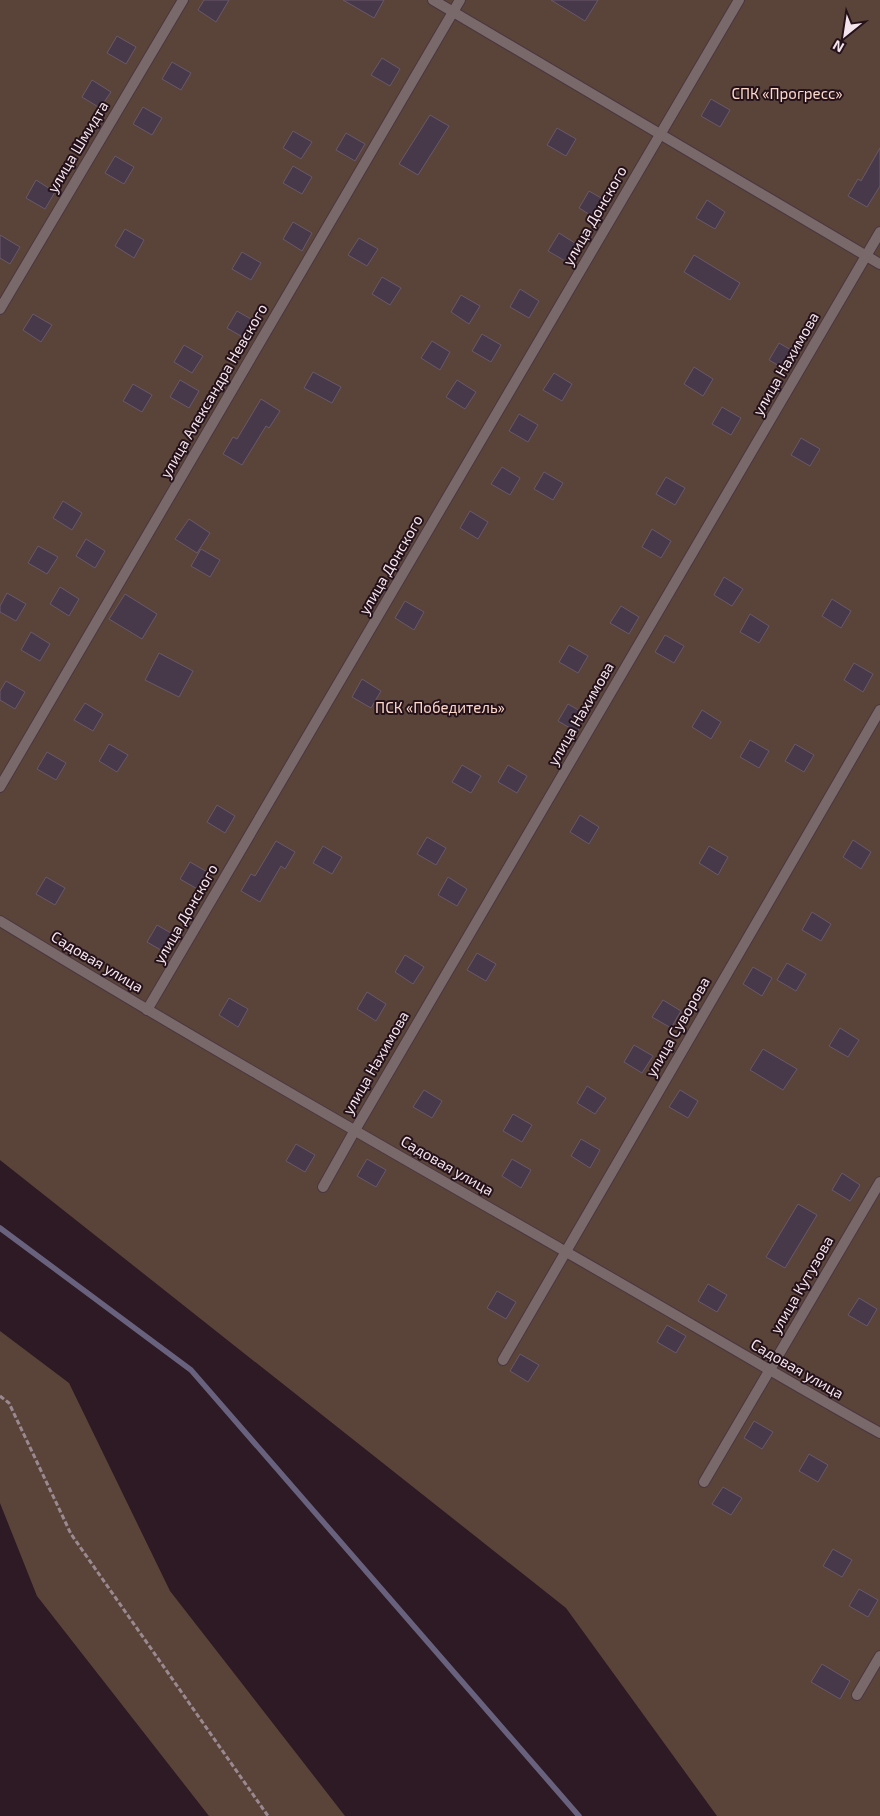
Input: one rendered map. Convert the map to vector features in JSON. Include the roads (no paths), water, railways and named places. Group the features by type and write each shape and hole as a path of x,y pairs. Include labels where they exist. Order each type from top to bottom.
{"street":[{"name":"улица Шмидта","path":"0,309 182,0"},
{"path":"433,0 880,264"},
{"name":"улица Александра Невского","path":"0,787 460,0"},
{"name":"улица Донского","path":"147,1010 739,0"},
{"name":"улица Нахимова","path":"323,1187 880,232"},
{"name":"улица Суворова","path":"503,1360 880,710"},
{"name":"Садовая улица","path":"0,921 147,1010 769,1371 880,1433"},
{"name":"улица Кутузова","path":"704,1482 880,1182"},
{"path":"857,1695 880,1656"}],"waterway":[{"path":"0,1228 191,1370 579,1816"}],"park label":[{"name":"СПК «Прогресс»","path":"787,94"},
{"name":"ПСК «Победитель»","path":"440,708"}]}
